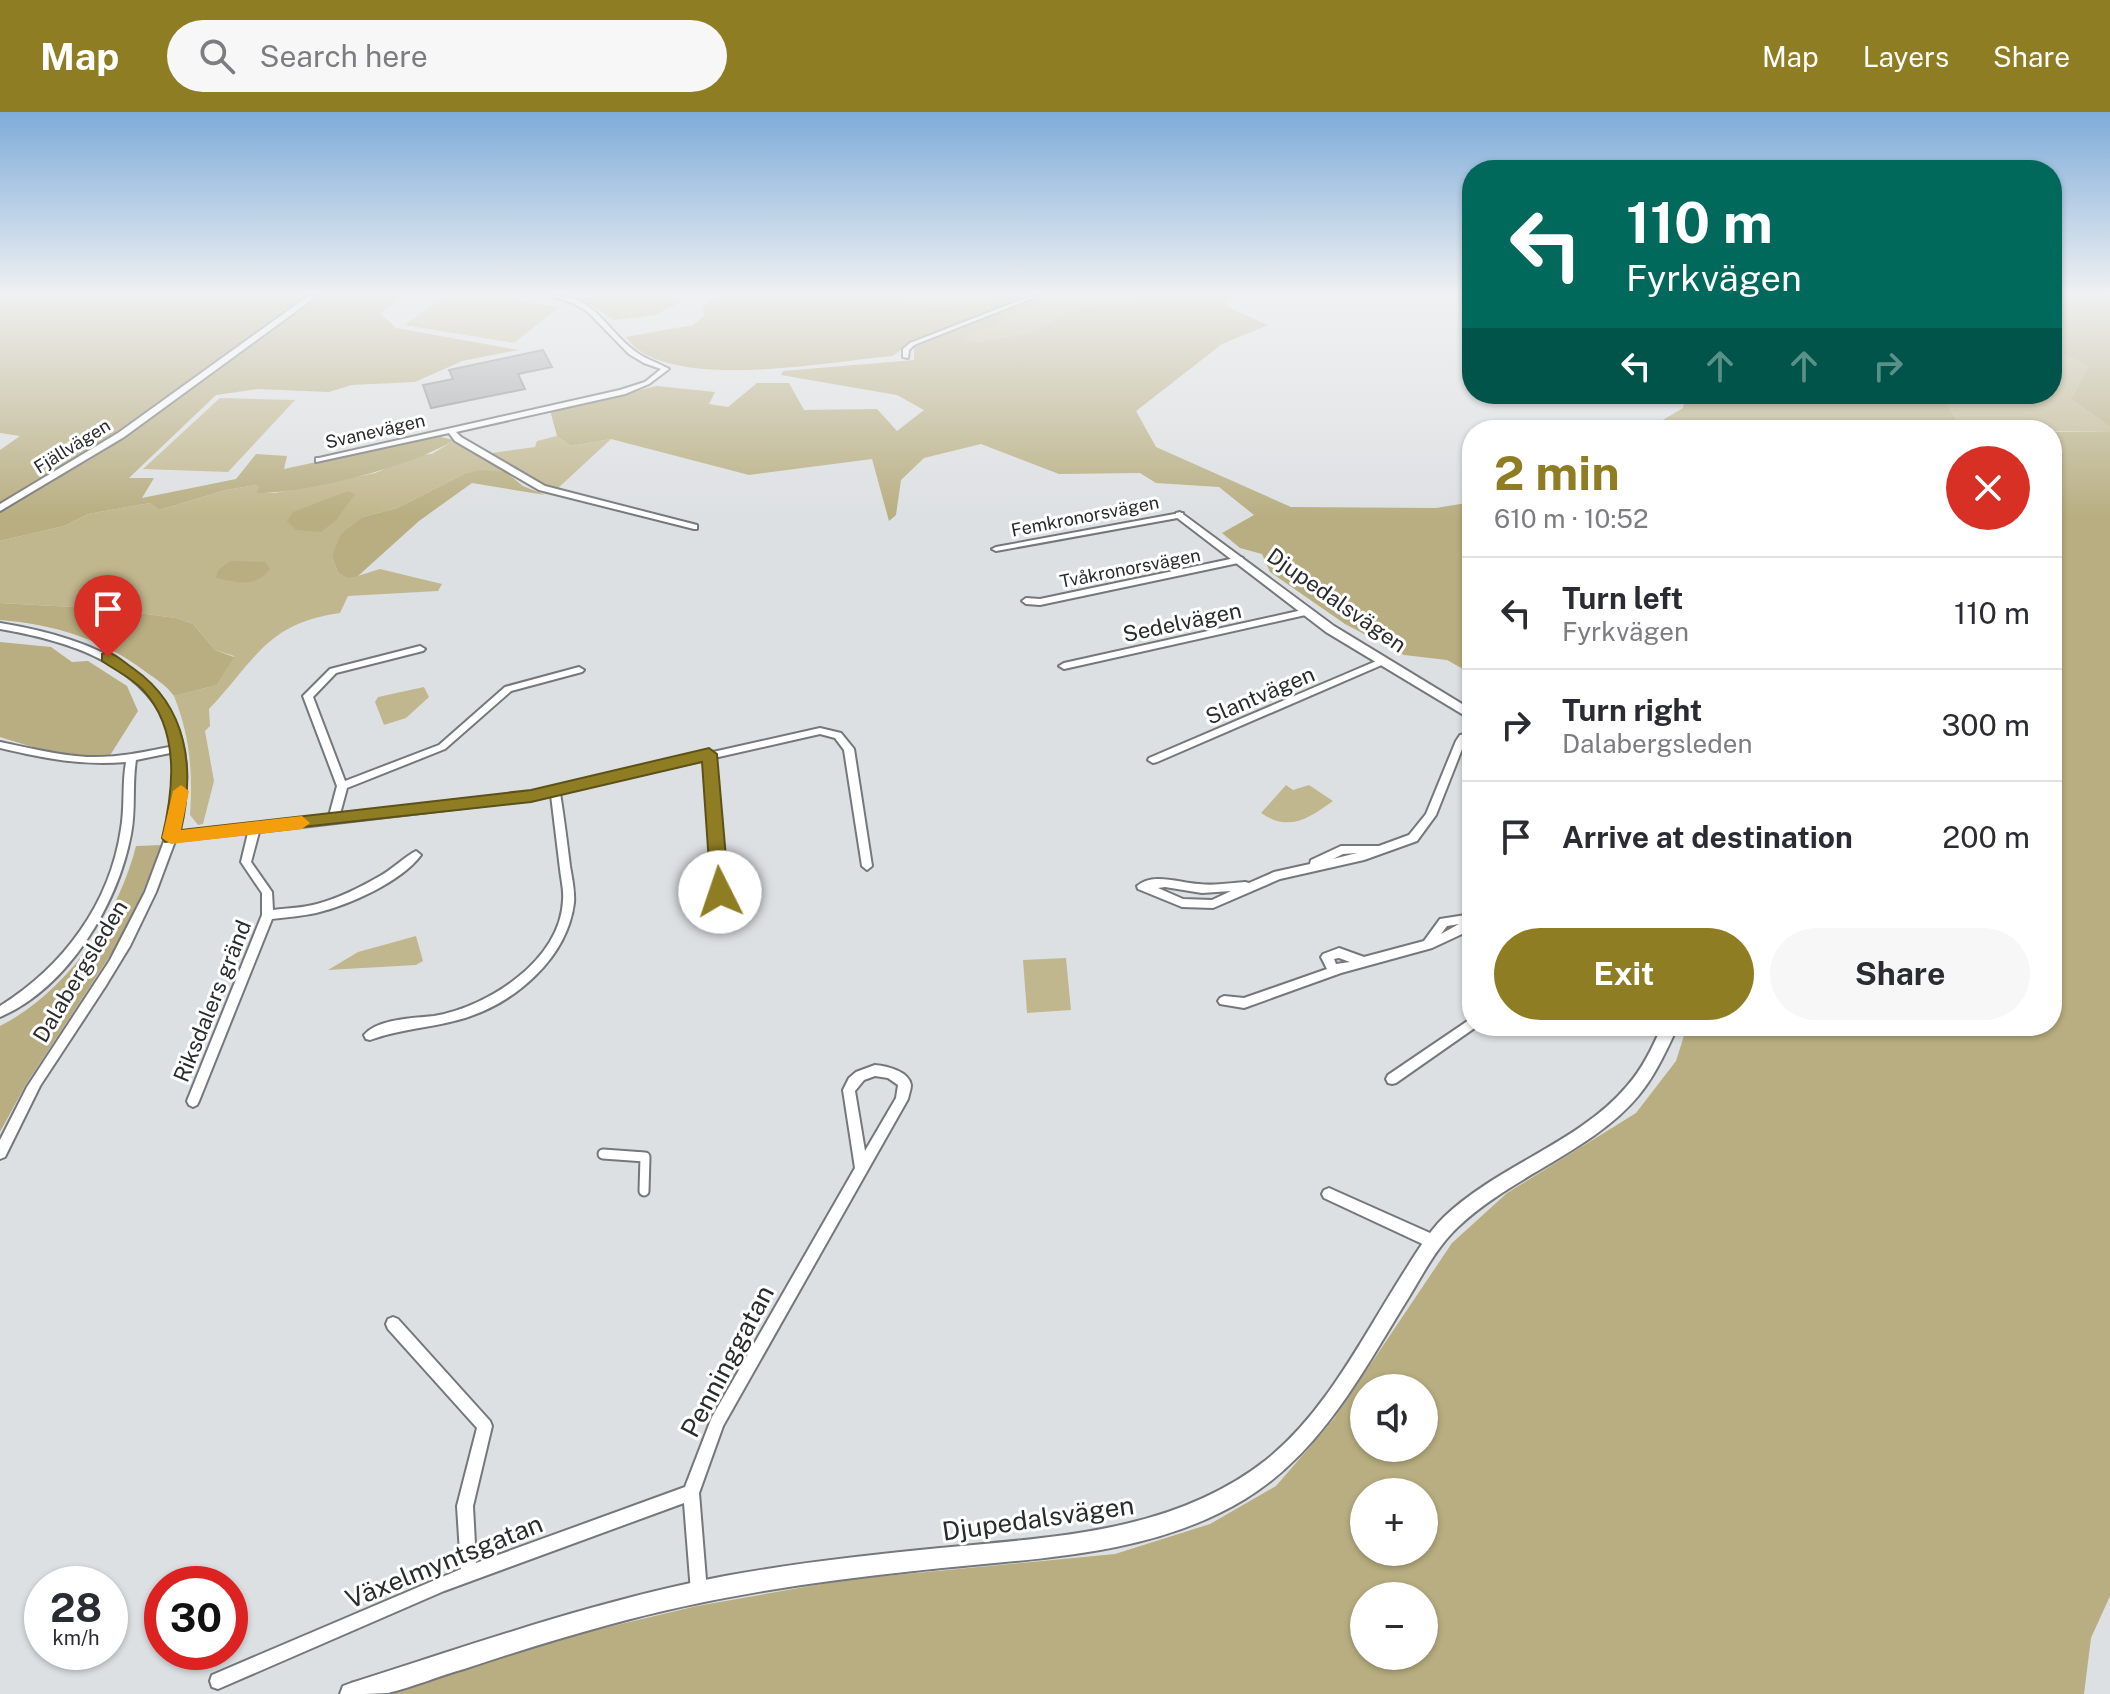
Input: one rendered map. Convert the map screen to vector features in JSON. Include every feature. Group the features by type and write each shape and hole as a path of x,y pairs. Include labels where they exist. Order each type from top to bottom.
{"street":[{"name":"Fjällvägen","path":"0,508 121,435 211,370"},
{"name":"Svanevägen","path":"319,460 630,389 647,383 665,370"},
{"path":"451,431 458,439 542,488 694,527"},
{"name":"Femkronorsvägen","path":"996,549 1180,515"},
{"name":"Djupedalsvägen","path":"1180,515 1307,612 1381,662 1462,710"},
{"name":"Tvåkronorsvägen","path":"1026,601 1054,599 1240,560"},
{"name":"Sedelvägen","path":"1064,666 1307,612"},
{"name":"Dalabergsleden","path":"0,626 79,644 117,663 153,691 167,716 178,748 181,794 171,838 135,925 34,1086 0,1153"},
{"path":"334,818 342,786 308,696 333,671 420,649"},
{"name":"Slantvägen","path":"1153,760 1381,662"},
{"path":"342,786 442,747 508,689 579,670"},
{"path":"171,838 498,800 555,790 810,731 838,735 849,749 867,866"},
{"path":"1248,885 1226,899 1205,905 1182,903 1142,886 1165,883 1202,889 1248,885 1364,856 1376,849 1405,841 1421,831 1462,740"},
{"path":"0,745 76,762 131,760 178,748"},
{"path":"1455,757 1462,751"},
{"path":"709,754 720,892"},
{"path":"0,1012 43,982 65,962 89,931 124,841 126,787 131,760"},
{"path":"370,1035 387,1026 447,1018 482,1006 527,976 554,947 567,916 569,900 555,790"},
{"name":"Riksdalers gränd","path":"193,1101 268,915 267,892 246,862 255,828"},
{"path":"268,915 317,908 388,876 408,865 416,855"},
{"path":"1202,889 1199,895 1205,905"},
{"path":"1224,1001 1244,1003 1363,962 1427,945 1462,929"},
{"path":"1338,970 1329,965 1331,953 1363,962"},
{"path":"1392,1079 1462,1030"},
{"name":"Djupedalsvägen","path":"351,1694 540,1632 699,1592 846,1568 1124,1536 1197,1513 1275,1465 1325,1410 1449,1223 1503,1178 1596,1127 1636,1092 1650,1072 1666,1036"},
{"name":"Penninggatan","path":"699,1592 691,1493 717,1422 862,1169 902,1099 905,1083 895,1073 881,1069 865,1072 853,1080 849,1090 862,1169"},
{"path":"603,1154 645,1157 644,1191"},
{"path":"1329,1194 1434,1242"},
{"path":"393,1324 485,1426 465,1506 469,1574"},
{"name":"Växelmyntsgatan","path":"218,1681 469,1574 691,1493"}],"shaded area":[{"path":"0,370 204,370 83,456 0,504 0,450 20,436 0,433"},
{"path":"215,370 442,370 415,382 352,385 329,392 257,389 216,395 129,478 154,478 142,498 236,479 256,454 287,456 284,469 437,436 454,440 413,459 329,484 256,493 259,487 256,485 226,490 159,510 150,503 88,514 64,526 0,541 0,511 91,459"},
{"path":"1189,370 1136,411 1156,447 1291,507 1436,508 1462,504 1462,668 1447,660 1404,655 1345,624 1270,572 1262,554 1240,548 1222,533 1254,515 1219,487 1156,483 1140,473 1059,474 981,444 924,458 901,480 896,515 889,521 872,459 749,475 611,439 571,446 557,436 550,410 657,386 715,392 709,404 728,407 757,383 789,383 804,410 877,409 897,431 924,410 897,395 781,375 783,371"},
{"path":"2062,370 2086,370 2071,399 2110,427 2110,432 2062,431 2062,420 1957,420 1947,404 2062,404"},
{"path":"2086,370 2110,370 2110,427 2071,399"},
{"path":"220,398 295,400 228,472 143,469"},
{"path":"1684,404 1947,404 1957,420 1663,420 1683,408"},
{"path":"2062,432 2110,432 2110,1596 2091,1638 2084,1694 388,1694 537,1644 697,1606 844,1580 1115,1554 1210,1524 1276,1486 1333,1420 1350,1395 1350,1462 1438,1462 1438,1374 1364,1374 1452,1243 1507,1193 1636,1113 1676,1061 1684,1036 2062,1036"},
{"path":"557,436 571,446 611,439 556,490 506,472 464,474 397,508 363,517 332,556 338,573 348,579 380,569 442,584 438,591 348,596 340,613 295,625 278,635 251,660 209,709 210,726 205,731 214,781 203,824 198,825 190,815 189,755 174,696 217,685 234,656 215,650 193,624 176,618 109,609 0,603 0,541 64,526 88,514 150,503 159,510 226,490 256,485 260,487 256,493 275,493 375,473 418,455 432,454 459,437 492,453 535,447 537,441"},
{"path":"481,470 506,472 523,486 545,495 472,483 419,521 358,576 348,579 338,573 332,556 341,534 363,517 397,508 464,474"},
{"path":"348,491 355,494 336,520 321,532 296,530 287,521 293,512"},
{"path":"230,561 265,562 270,569 252,582 216,578 218,570"},
{"path":"0,603 109,609 176,618 193,624 215,650 234,657 217,685 174,696 130,660 95,642 39,625 0,620"},
{"path":"0,642 51,647 72,662 88,661 127,686 138,711 109,757 68,756 0,737"},
{"path":"424,687 429,697 406,718 384,725 375,702 378,697"},
{"path":"1286,785 1293,790 1309,785 1333,801 1298,821 1281,822 1261,813"},
{"path":"162,845 128,928 25,1086 0,1132 0,1026 47,994 86,950 117,899 136,846"},
{"path":"416,936 423,961 416,965 328,970 358,952"},
{"path":"1066,958 1071,1010 1027,1013 1023,960"}],"building":[{"path":"449,370 538,370 518,374 525,389 431,408 423,385 453,379"}],"slow traffic":[{"path":"181,791 171,838 302,823"}],"route":[{"path":"108,657 153,691 172,728 181,766 181,794 171,838 531,796 709,754 720,892"}]}
